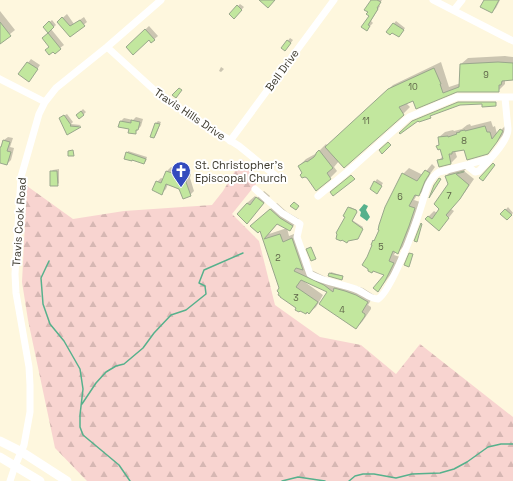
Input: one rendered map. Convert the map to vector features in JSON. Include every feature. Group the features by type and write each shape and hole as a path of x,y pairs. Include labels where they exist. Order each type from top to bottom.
{"main road":[{"path":"0,441 22,452 67,481"},
{"path":"0,457 40,481"}],"street":[{"name":"Travis Cook Road","path":"10,481 22,452 28,428 30,384 29,367 16,293 19,194 24,165 39,114 45,102 62,82 107,47 162,0"},
{"name":"Bell Drive","path":"230,140 334,0"},
{"path":"433,0 513,41"},
{"path":"454,10 462,0"},
{"name":"Travis Hills Drive","path":"107,47 163,98 230,140 276,176"},
{"path":"0,78 45,102"},
{"path":"318,196 354,167 409,117 457,97 513,97"},
{"path":"255,189 282,213 302,222 297,237 310,274 326,282 357,290 378,300 390,285 421,208 428,186 436,173 466,165 477,172 491,158 508,134 505,98"}],"green space":[{"path":"242,159 260,179 232,214 259,241 275,305 320,337 361,345 396,374 420,344 513,417 513,481 87,481 55,448 28,320 22,282 27,186 73,219 124,211 212,205 223,191"}],"shaded area":[{"path":"364,204 368,206 366,210 370,217 367,221 360,216 361,212 359,210"}],"building":[{"path":"259,0 275,0 268,8"},
{"path":"371,0 381,2 368,25 370,26 367,31 361,27 369,16 366,14 368,12 364,10"},
{"path":"484,0 499,0 492,13 480,7"},
{"path":"237,5 242,10 234,19 229,14"},
{"path":"62,17 70,26 80,20 85,26 70,37 57,22"},
{"path":"49,21 54,27 48,33 43,27"},
{"path":"0,22 11,36 0,44"},
{"path":"393,23 404,30 399,37 392,33 390,35 386,32"},
{"path":"145,29 155,40 151,43 149,40 133,55 126,47"},
{"path":"48,33 61,49 55,54 53,52 49,55 45,50 49,47 42,38"},
{"path":"287,40 291,43 285,51 281,48"},
{"path":"27,62 38,69 29,82 18,74"},
{"path":"498,62 513,63 513,80 502,81 501,85 499,85 499,92 457,92 416,109 413,101 399,107 404,115 344,168 325,147 388,89 434,68 443,93 459,87 460,64"},
{"path":"179,88 182,90 176,98 172,95"},
{"path":"458,102 496,102 496,106 482,107 482,104 460,105 430,116 431,118 418,121 400,134 399,133 412,121"},
{"path":"81,111 84,115 79,119 76,115"},
{"path":"64,115 71,125 70,126 81,127 67,135 59,118"},
{"path":"131,120 140,122 138,130 136,130 136,134 128,133 129,129 118,127 120,121 131,123"},
{"path":"155,123 160,124 154,138 150,137"},
{"path":"485,126 487,132 490,132 492,139 500,129 503,131 488,154 467,160 464,150 452,152 452,154 449,154 451,164 439,167 437,160 443,159 440,149 438,150 436,146 439,145 438,137 448,137 457,134 456,133 460,131"},
{"path":"3,140 10,142 7,151 11,152 7,165 0,163 0,147"},
{"path":"388,142 391,145 382,154 379,150"},
{"path":"73,150 74,156 68,156 68,151"},
{"path":"319,150 333,168 327,173 331,179 316,191 307,178 302,178 300,175 302,173 298,166 314,157"},
{"path":"126,152 146,159 144,164 124,159"},
{"path":"493,163 495,165 483,181 479,178"},
{"path":"425,170 430,173 419,196 415,195 409,206 415,208 409,226 398,254 393,251 389,261 394,263 378,292 373,288 384,275 373,271 372,273 362,265 379,230 379,225 385,207 402,173 417,181"},
{"path":"50,171 57,171 58,186 50,186"},
{"path":"166,171 187,178 186,182 191,196 183,199 179,189 166,184 162,195 152,190 156,181 161,183"},
{"path":"464,171 456,174 469,185 460,199 446,215 449,218 439,231 425,219 428,216 432,219 439,209 434,204 448,184 445,176"},
{"path":"351,175 355,179 333,196 330,192"},
{"path":"439,178 441,179 429,198 434,185"},
{"path":"374,181 382,186 377,194 370,189"},
{"path":"256,197 264,203 247,224 237,214 247,203 250,205"},
{"path":"294,202 299,206 296,210 290,206"},
{"path":"348,207 356,210 357,212 352,221 363,229 358,239 348,241 347,243 336,239 336,233 345,217 343,216"},
{"path":"270,209 280,218 293,226 290,231 277,224 264,239 280,234 283,242 292,238 303,270 296,268 294,271 324,285 333,292 334,288 345,291 368,302 362,312 365,316 356,329 319,304 327,292 301,280 296,287 318,302 309,314 307,312 306,314 295,310 296,308 278,295 279,293 277,291 279,288 260,231 258,233 250,226"},
{"path":"505,209 512,215 507,220 500,214"},
{"path":"421,223 422,224 417,242 414,241"},
{"path":"311,247 316,259 311,261 306,249"},
{"path":"409,253 413,254 409,267 404,265"},
{"path":"329,273 343,276 342,280 328,276"}],"waterway":[{"path":"82,404 96,383 106,372 116,366 124,364 143,348 154,333 171,315 186,310 206,294 205,286 199,283 204,270 243,253"},
{"path":"49,261 41,278 43,304 50,324 64,341 80,369 83,389 80,427 83,435 119,465 130,481"},
{"path":"349,481 355,476 363,474 374,474 396,478 412,474 440,473 454,469 467,462 488,447 501,444 513,444"},
{"path":"282,481 298,477 325,481"}],"place":[{"name":"St. Christopher’s Episcopal Church","path":"181,188"}]}
